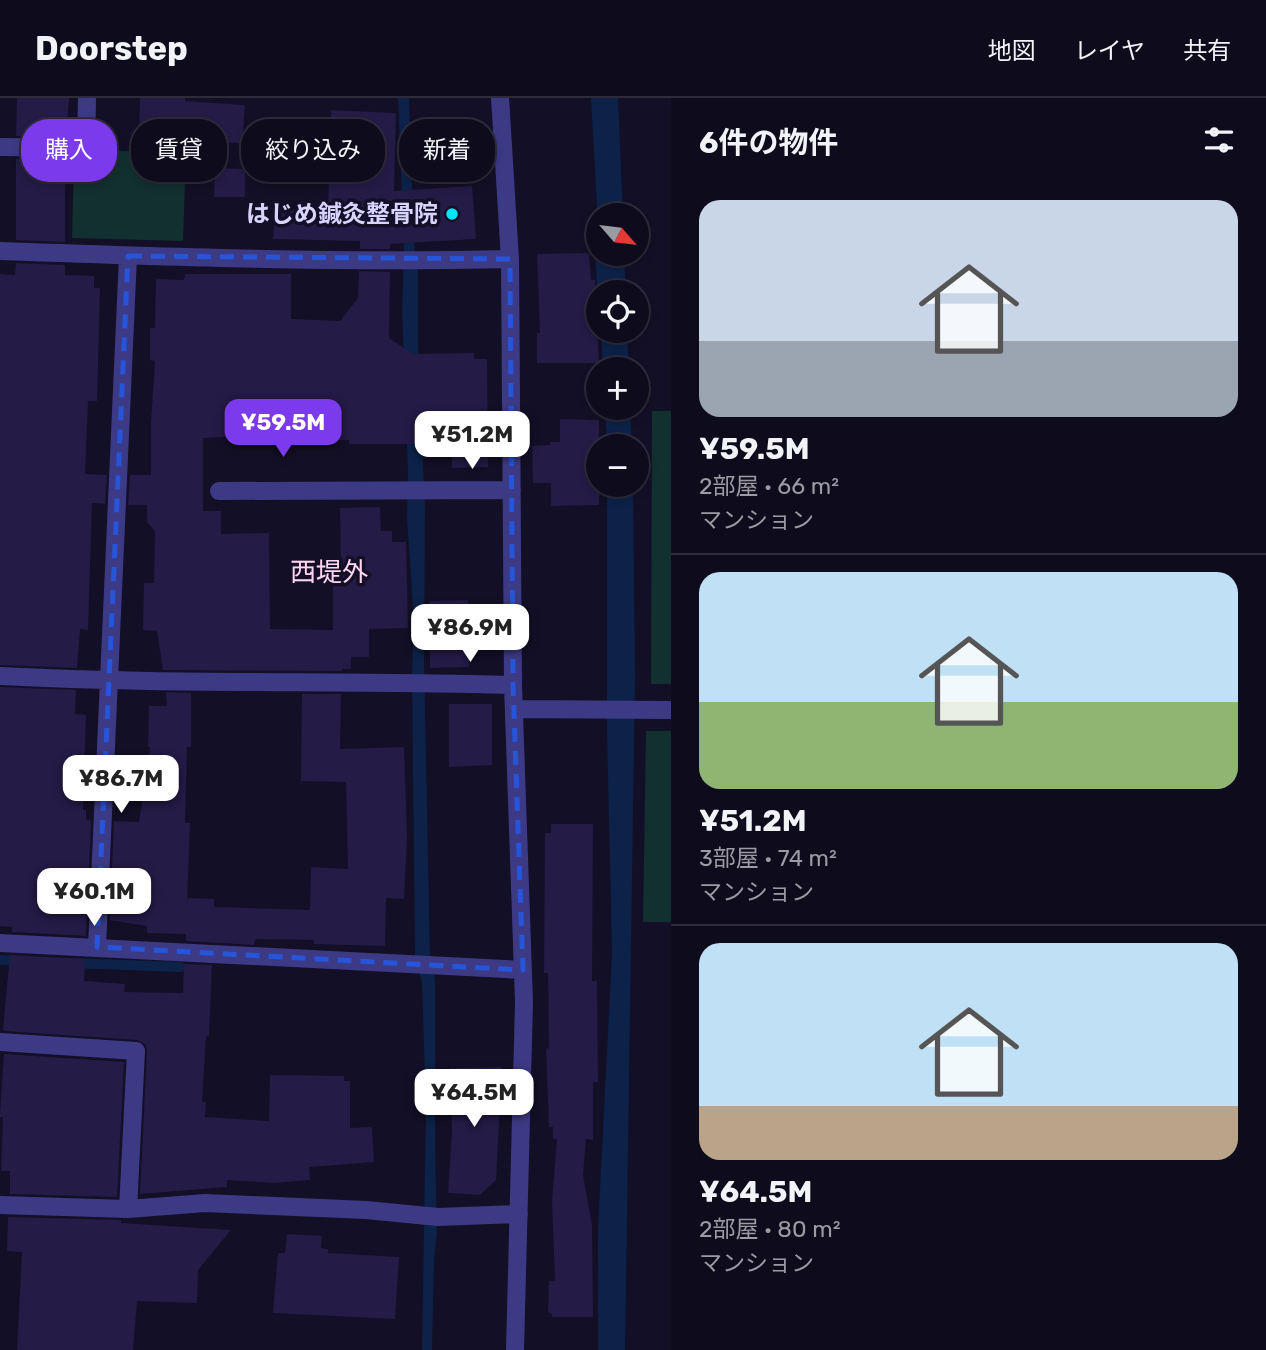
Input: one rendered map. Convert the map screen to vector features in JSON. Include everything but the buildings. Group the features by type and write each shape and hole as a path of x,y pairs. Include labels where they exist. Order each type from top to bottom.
{"street":[{"path":"0,146 86,148 87,98"},
{"path":"500,98 510,259 513,684 523,970 515,1350"},
{"path":"0,251 410,261 510,259"},
{"path":"97,947 128,256"},
{"path":"219,491 512,490"},
{"path":"0,676 107,682 513,684"},
{"path":"514,709 671,710"},
{"path":"0,943 523,970"},
{"path":"0,1042 136,1051 128,1209"},
{"path":"0,1205 128,1209 205,1203 366,1210 438,1217 519,1214"}],"highlighted area":[{"path":"128,256 510,259 513,685 523,970 97,947"}],"green space":[{"path":"117,151 131,151 131,182 185,182 183,241 72,238 73,182 117,182"},
{"path":"652,411 671,411 671,684 651,684"},
{"path":"646,731 671,731 671,922 643,922"}],"water":[{"path":"398,98 409,98 410,119 399,119 399,123"},
{"path":"591,98 618,98 622,203 597,203"},
{"path":"401,182 412,182 418,274 425,509 424,659 430,957 435,979 437,1232 432,1350 422,1350 426,1109 422,982 415,957 412,674 414,623 407,517 402,311 404,247"},
{"path":"596,266 625,266 625,280 597,280"},
{"path":"602,343 628,343 628,357 602,357"},
{"path":"606,420 631,420 631,434 606,434"},
{"path":"607,497 633,497 635,677 625,1350 598,1350 598,1229 612,953 607,732"}],"waterway":[{"path":"0,960 23,961"},
{"path":"71,963 180,967"}],"place":[{"name":"はじめ鍼灸整骨院","path":"452,214"}],"district":[{"name":"西堤外","path":"329,572"}]}
